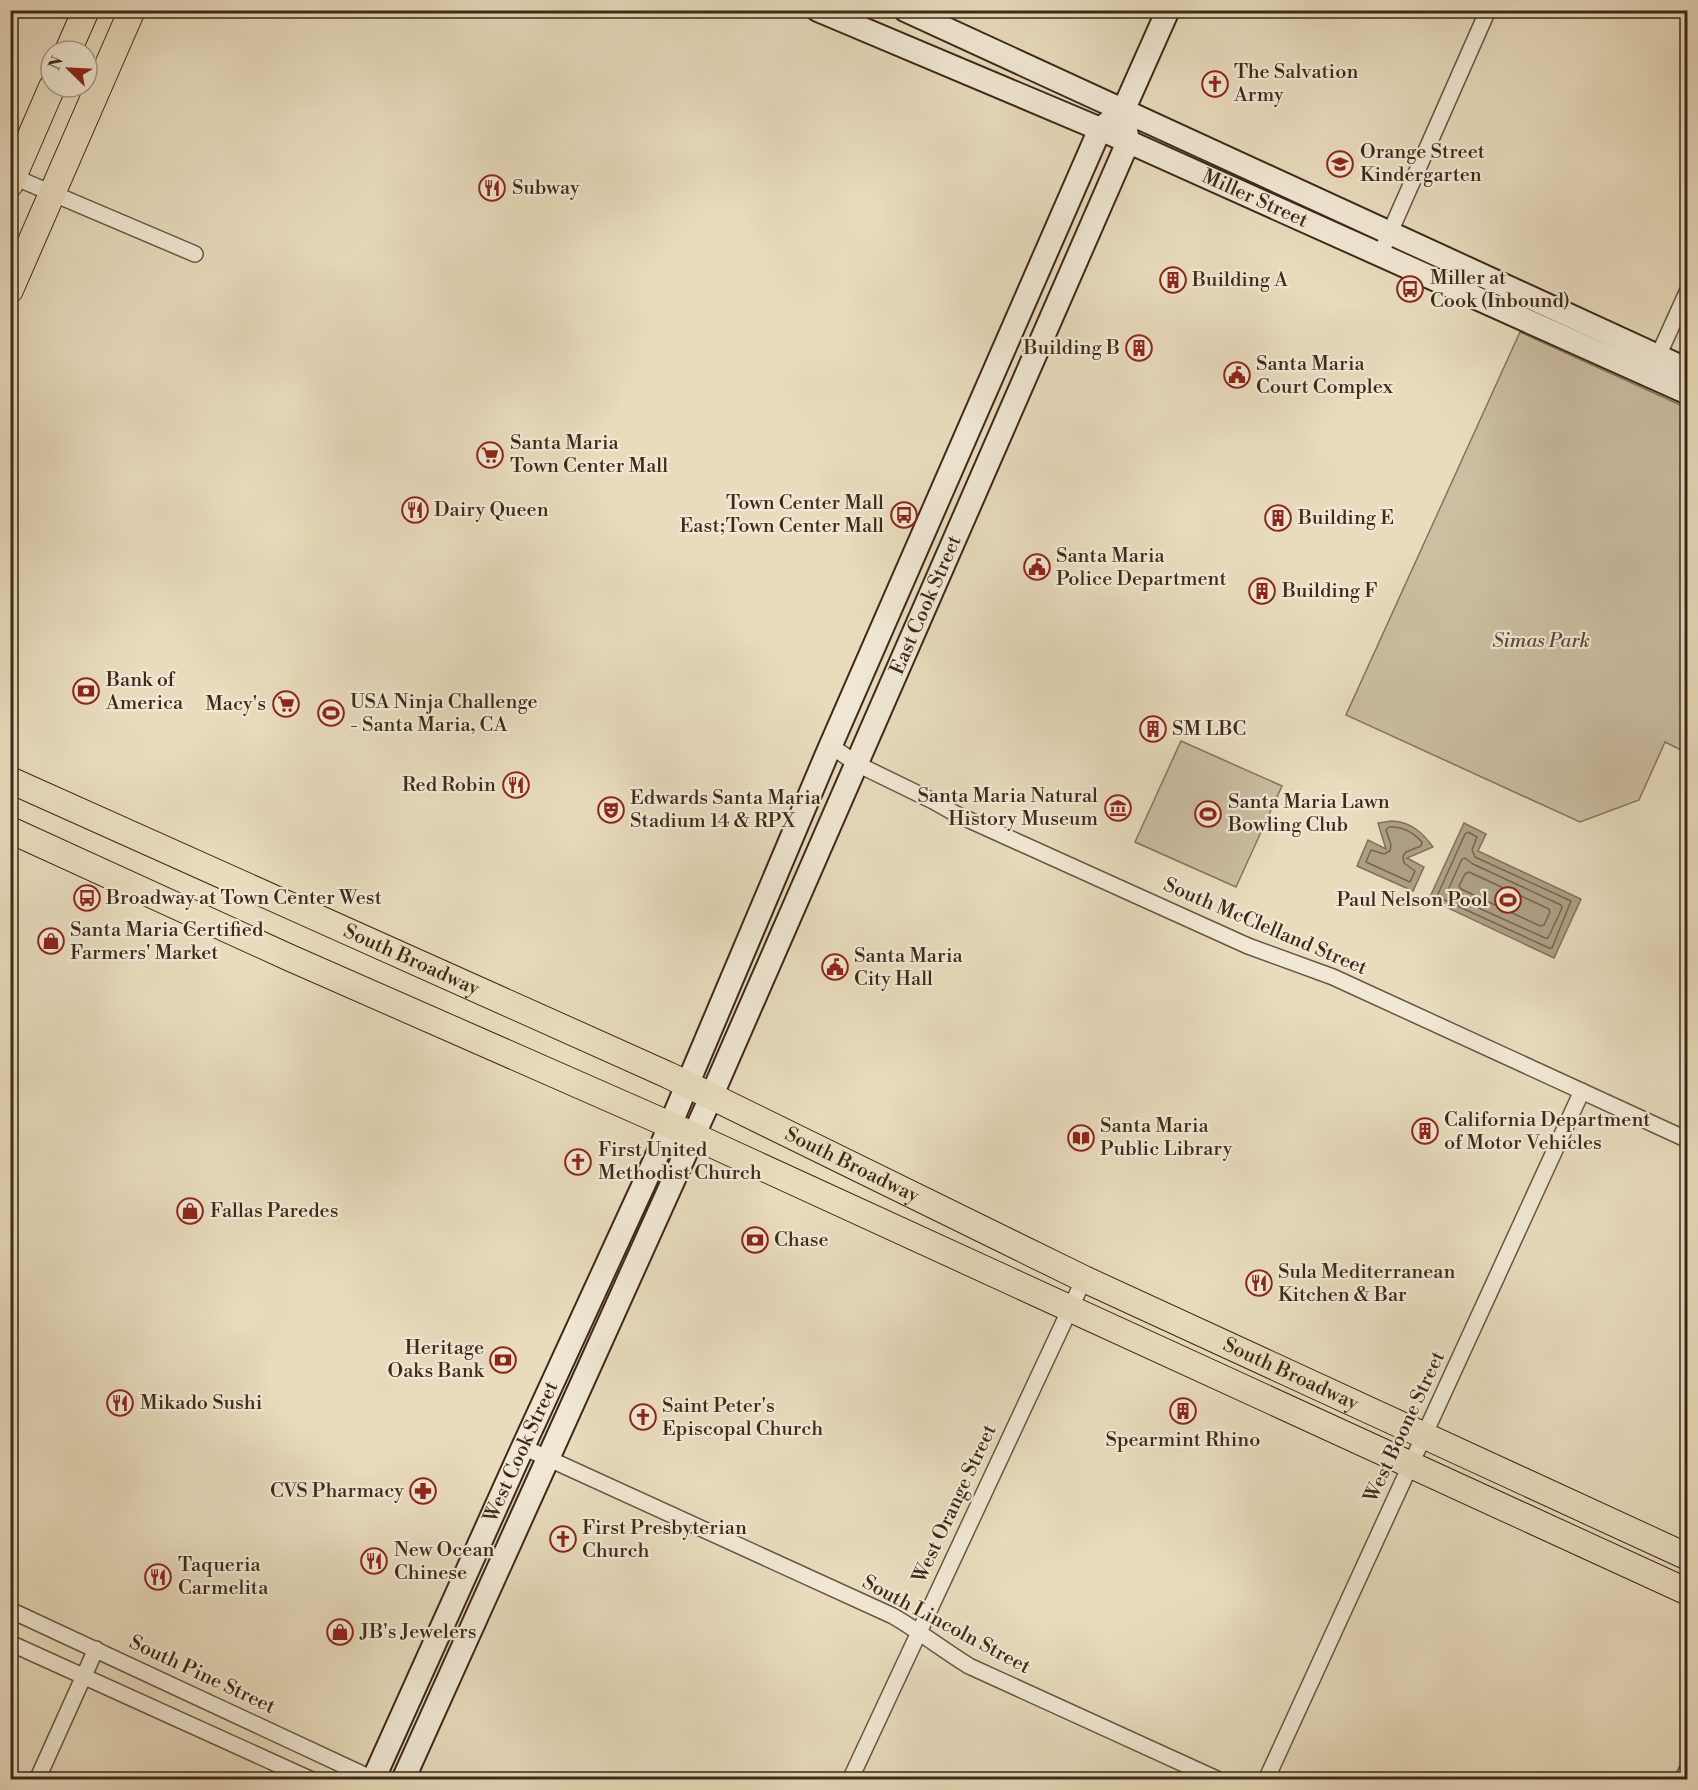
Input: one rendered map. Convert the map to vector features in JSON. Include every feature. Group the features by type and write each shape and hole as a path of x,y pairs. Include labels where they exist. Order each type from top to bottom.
{"main road":[{"path":"73,39 86,10"},
{"path":"10,290 132,10"},
{"path":"12,180 47,99"},
{"name":"South Broadway","path":"10,780 688,1085 1084,1279 1688,1557"},
{"name":"South Broadway","path":"10,830 288,957 670,1125 1688,1592"}],"street":[{"name":"Miller Street","path":"818,10 1100,129 1380,255 1654,366 1688,370"},
{"name":"Miller Street","path":"905,10 1389,233 1654,366 1688,393"},
{"name":"East Cook Street","path":"688,1085 831,746 1100,129 1124,111 1168,10"},
{"path":"1380,255 1488,10"},
{"path":"1124,111 1128,142"},
{"name":"East Cook Street","path":"711,1097 1128,142"},
{"path":"12,180 52,193 195,254"},
{"path":"1654,366 1688,290"},
{"path":"968,430 996,443"},
{"name":"South McClelland Street","path":"831,746 857,764 960,816 1248,946 1333,977 1688,1140"},
{"name":"West Cook Street","path":"374,1779 688,1085"},
{"name":"West Boone Street","path":"1266,1779 1582,1091"},
{"name":"West Cook Street","path":"403,1779 711,1097"},
{"name":"West Orange Street","path":"850,1779 1084,1279"},
{"name":"South Lincoln Street","path":"523,1447 548,1461 893,1616 969,1666 1219,1779"},
{"name":"South Pine Street","path":"10,1610 374,1779"},
{"path":"10,1643 312,1779"},
{"path":"37,1779 96,1649"},
{"path":"1682,1779 1688,1768"}],"green space":[{"name":"Simas Park","path":"1520,332 1687,408 1687,753 1665,742 1639,800 1580,822 1346,715"},
{"name":"Santa Maria Lawn Bowling Club","path":"1181,741 1282,786 1236,887 1135,842"}],"water":[{"path":"1392,821 1405,823 1416,829 1433,847 1407,858 1424,867 1413,891 1357,866 1368,840 1386,849 1378,823"},
{"path":"1464,823 1486,834 1478,851 1581,899 1554,958 1429,899"}],"railway":[{"path":"1685,1780 1688,1773"}],"place":[{"name":"The Salvation Army","path":"1215,84"},
{"name":"Orange Street Kindergarten","path":"1340,164"},
{"name":"Subway","path":"492,188"},
{"name":"Building A","path":"1173,280"},
{"name":"Miller at Cook (Inbound)","path":"1410,289"},
{"name":"Building B","path":"1139,348"},
{"name":"Santa Maria Court Complex","path":"1237,375"},
{"name":"Santa Maria Town Center Mall","path":"490,455"},
{"name":"Dairy Queen","path":"415,510"},
{"name":"Town Center Mall East;Town Center Mall","path":"904,515"},
{"name":"Building E","path":"1278,518"},
{"name":"Santa Maria Police Department","path":"1037,567"},
{"name":"Building F","path":"1262,591"},
{"name":"Bank of America","path":"86,691"},
{"name":"Macy's","path":"286,704"},
{"name":"USA Ninja Challenge - Santa Maria, CA","path":"331,713"},
{"name":"SM LBC","path":"1153,729"},
{"name":"Red Robin","path":"516,785"},
{"name":"Santa Maria Natural History Museum","path":"1118,808"},
{"name":"Edwards Santa Maria Stadium 14 & RPX","path":"611,810"},
{"name":"Santa Maria Lawn Bowling Club","path":"1208,814"},
{"name":"Broadway at Town Center West","path":"87,898"},
{"name":"Paul Nelson Pool","path":"1508,900"},
{"name":"Santa Maria Certified Farmers' Market","path":"51,941"},
{"name":"Santa Maria City Hall","path":"835,967"},
{"name":"California Department of Motor Vehicles","path":"1425,1131"},
{"name":"Santa Maria Public Library","path":"1081,1138"},
{"name":"First United Methodist Church","path":"578,1162"},
{"name":"Fallas Paredes","path":"190,1211"},
{"name":"Chase","path":"755,1240"},
{"name":"Sula Mediterranean Kitchen & Bar","path":"1259,1283"},
{"name":"Heritage Oaks Bank","path":"503,1360"},
{"name":"Mikado Sushi","path":"120,1403"},
{"name":"Spearmint Rhino","path":"1183,1411"},
{"name":"Saint Peter's Episcopal Church","path":"643,1417"},
{"name":"CVS Pharmacy","path":"423,1491"},
{"name":"First Presbyterian Church","path":"563,1539"},
{"name":"New Ocean Chinese","path":"374,1561"},
{"name":"Taqueria Carmelita","path":"158,1577"},
{"name":"JB's Jewelers","path":"340,1632"}]}
